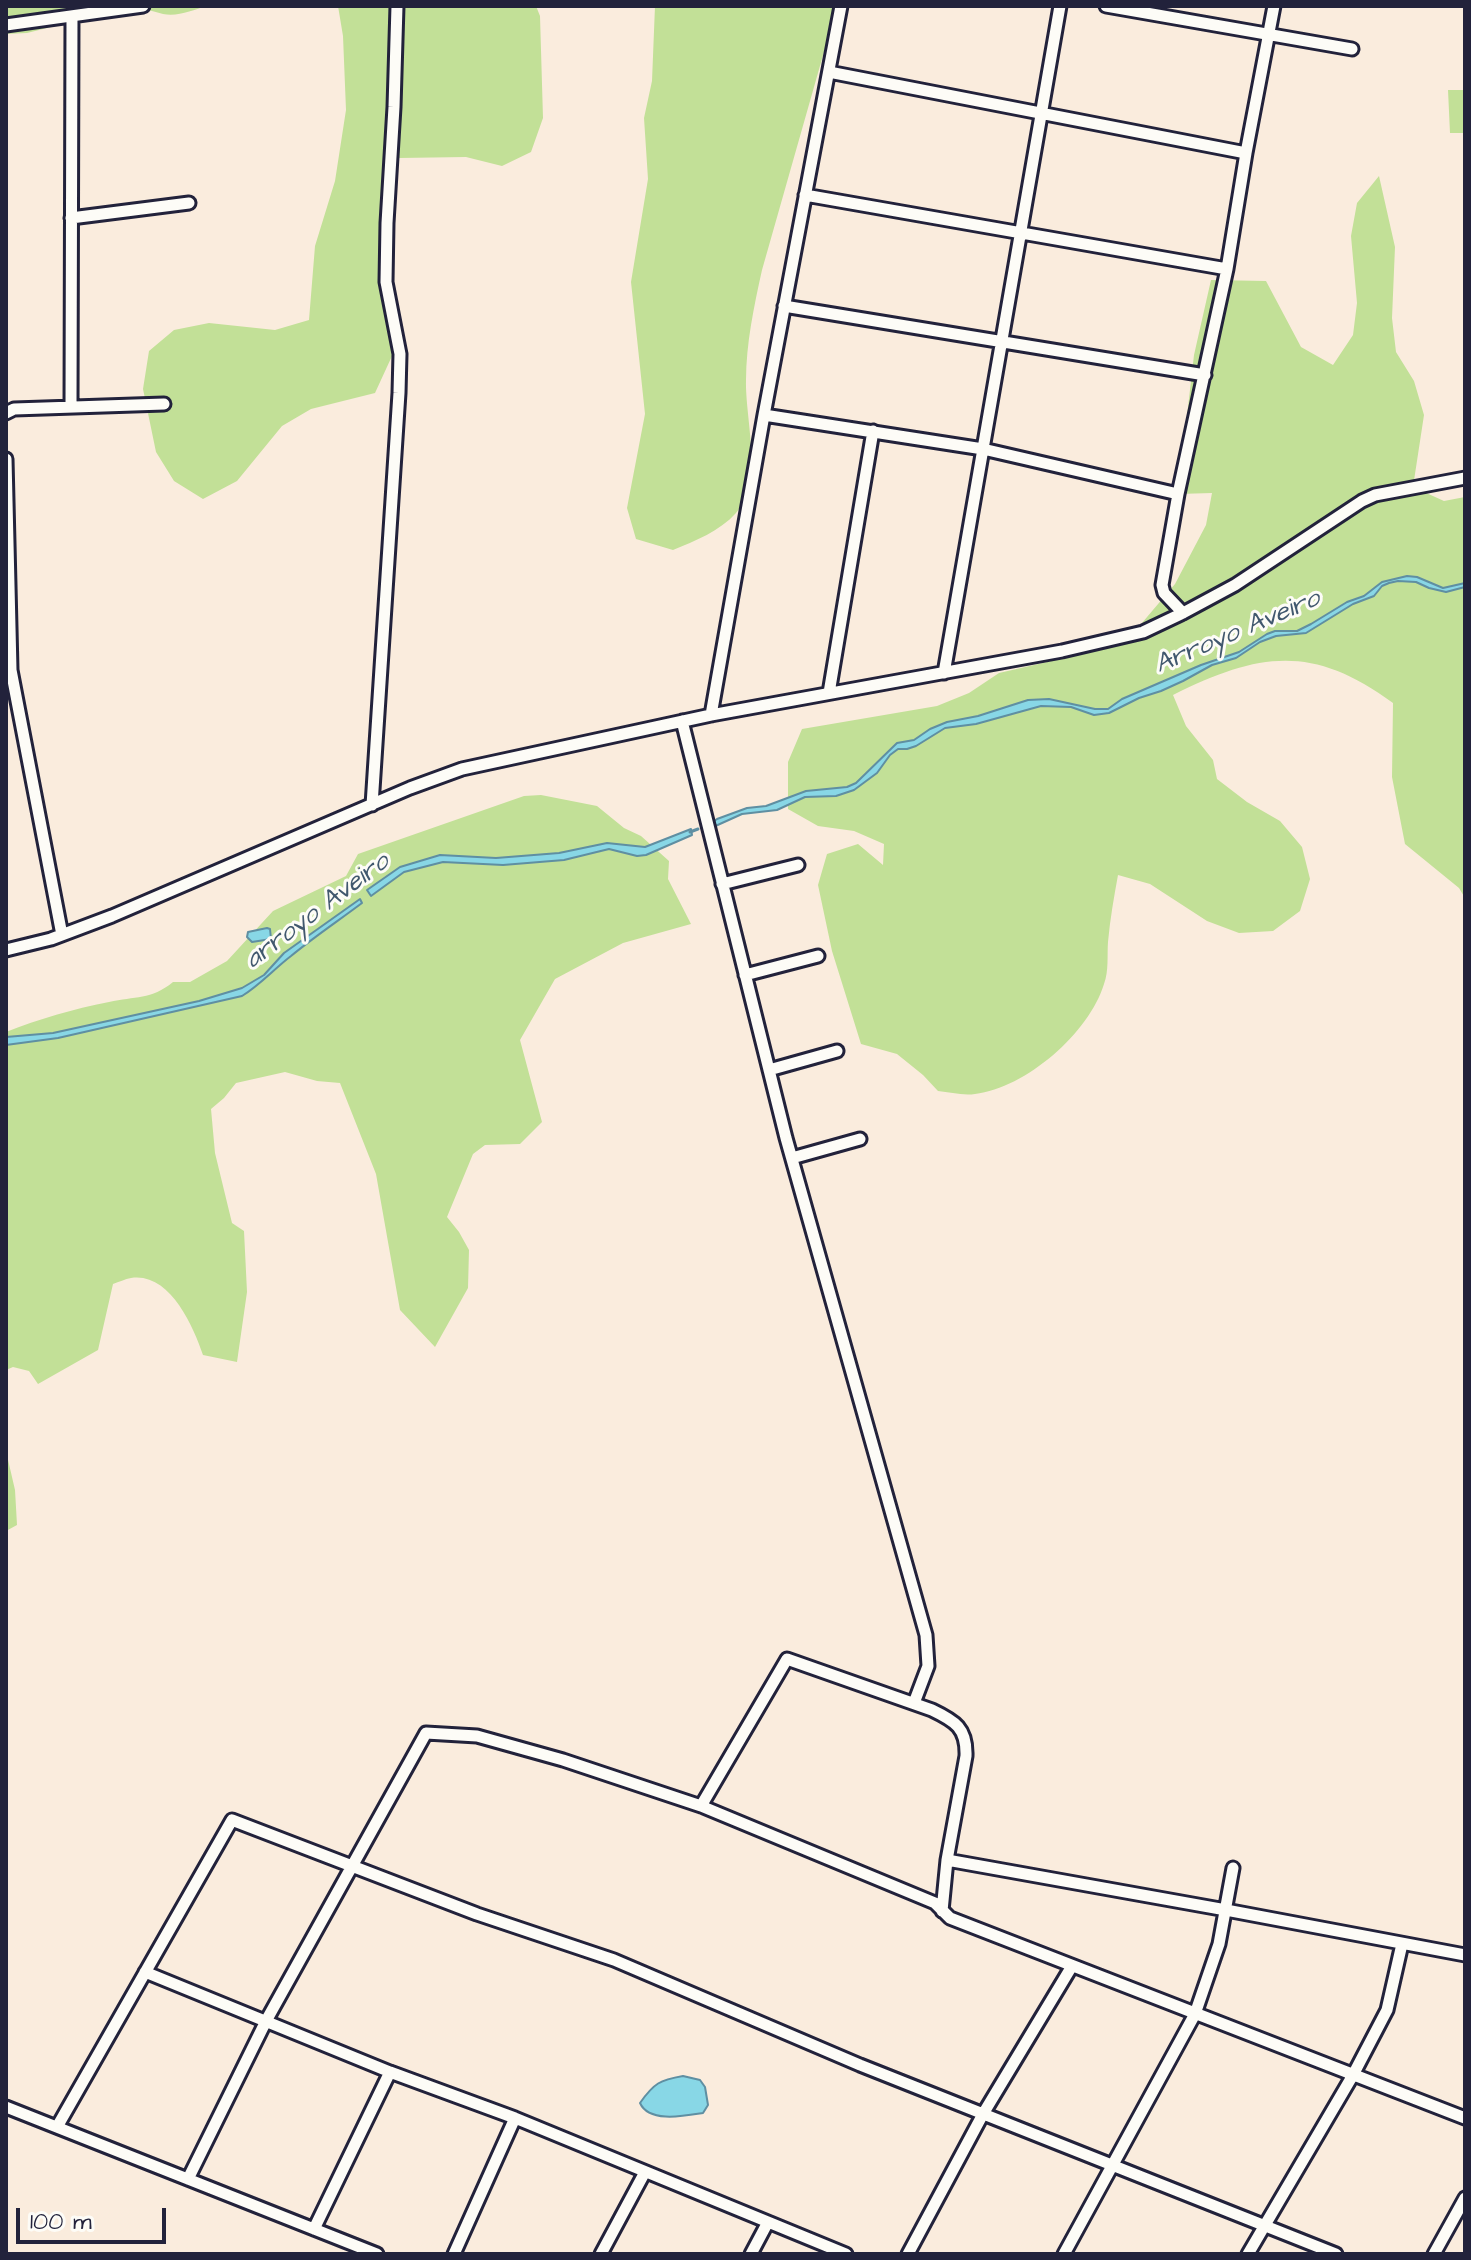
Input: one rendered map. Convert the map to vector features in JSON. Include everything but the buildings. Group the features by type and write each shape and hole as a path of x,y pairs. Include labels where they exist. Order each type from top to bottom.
{"street":[{"path":"6,25 143,6"},
{"path":"372,805 399,393 400,354 386,282 397,6"},
{"path":"711,715 841,6"},
{"path":"944,673 1060,6"},
{"path":"1106,6 1352,49"},
{"path":"1183,613 1164,593 1162,585 1178,494 1227,269 1274,6"},
{"path":"71,406 72,16"},
{"path":"829,72 1246,153"},
{"path":"805,195 1227,269"},
{"path":"71,218 189,203"},
{"path":"784,306 1205,375"},
{"path":"6,413 14,409 164,404"},
{"path":"764,415 983,449 1178,494"},
{"path":"829,693 873,431"},
{"path":"6,459 11,670 62,935"},
{"path":"6,950 62,935 112,916 462,769 711,715 1087,646 1143,632 1235,585 1362,501 1375,495 1465,478"},
{"path":"682,721 792,1158 926,1635 928,1666 914,1703"},
{"path":"722,884 798,865"},
{"path":"745,975 818,956"},
{"path":"769,1070 837,1051"},
{"path":"792,1158 860,1139"},
{"path":"701,1806 787,1659 914,1703 954,1723 961,1729 966,1743 942,1911"},
{"path":"188,2179 266,2021 426,1733 477,1736 514,1745 701,1806 935,1903 950,1918 1465,2118"},
{"path":"57,2127 232,1820 477,1914 614,1960 860,2065 1336,2254"},
{"path":"947,1860 1465,1955"},
{"path":"1064,2254 1195,2014 1219,1944 1233,1868"},
{"path":"1248,2254 1353,2075 1387,2010 1402,1944"},
{"path":"908,2254 983,2114 1072,1966"},
{"path":"145,1972 390,2072 515,2118 846,2254"},
{"path":"314,2229 390,2072"},
{"path":"6,2107 377,2254"},
{"path":"454,2254 515,2118"},
{"path":"601,2254 645,2172"},
{"path":"1434,2254 1465,2198"},
{"path":"751,2254 768,2222"}],"green space":[{"path":"6,6 207,6 169,15 131,7 27,33 6,34"},
{"path":"338,6 536,6 540,16 543,118 531,152 502,166 466,157 399,158 384,245 392,356 375,393 311,409 282,426 237,481 203,499 174,481 156,452 143,389 149,351 174,330 209,323 275,330 309,320 315,246 335,181 346,110 343,36"},
{"path":"655,6 837,6 753,311 746,380 751,449 749,484 744,500 730,519 707,535 673,550 636,539 627,508 645,414 631,282 648,179 644,118 652,81"},
{"path":"1448,90 1465,90 1465,133 1450,133"},
{"path":"1379,176 1395,247 1392,318 1396,352 1414,381 1424,415 1413,487 1444,501 1465,497 1465,898 1459,888 1405,844 1392,777 1393,703 1364,684 1311,663 1259,663 1232,670 1173,695 1186,726 1213,760 1217,779 1247,802 1280,821 1302,847 1310,879 1300,911 1273,931 1239,933 1207,921 1150,884 1118,875 1106,979 1096,1003 1070,1039 1034,1069 995,1090 970,1094 938,1091 897,1054 861,1044 832,951 818,885 827,854 858,844 883,865 884,844 854,831 818,826 788,809 788,762 802,729 937,706 969,693 999,673 1091,652 1119,634 1136,630 1175,584 1206,525 1212,493 1178,494 1194,355 1211,280 1266,281 1301,347 1333,365 1353,335 1357,303 1351,236 1357,203"},
{"path":"541,795 597,806 624,828 641,836 669,861 668,879 691,924 623,943 555,979 520,1040 542,1122 520,1144 485,1145 473,1154 447,1217 469,1250 468,1288 435,1347 400,1310 376,1174 340,1083 317,1081 285,1072 236,1083 211,1109 215,1153 232,1223 244,1231 247,1292 237,1362 203,1355 186,1316 168,1292 145,1278 131,1278 113,1284 98,1350 38,1384 29,1371 13,1367 6,1370 6,1032 69,1011 150,995 173,982 190,982 227,961 273,911 346,876 358,854 524,796"},
{"path":"6,1451 15,1490 17,1525 6,1531"}],"water":[{"path":"1407,576 1443,588 1465,583 1465,587 1446,592 1416,582 1389,583 1374,596 1353,604 1306,633 1276,636 1260,642 1236,658 1212,665 1109,713 1094,715 1071,707 1041,706 976,724 945,728 916,746 898,749 877,773 854,790 836,796 805,797 777,810 742,814 711,828 709,825 747,808 766,806 806,791 847,787 856,783 897,743 914,740 947,722 1028,700 1049,699 1108,709 1122,699 1239,652 1267,634 1297,631 1347,602 1364,596 1382,582"},
{"path":"691,829 692,835 646,855 637,856 609,849 564,860 503,865 443,862 404,872 371,896 367,890 400,867 440,855 496,858 559,853 607,843 645,847"},
{"path":"360,899 362,903 242,996 58,1038 6,1045 6,1037 53,1033 199,1001 242,988 264,975 284,953"},
{"path":"270,929 271,939 252,942 247,937 248,932"},
{"path":"683,2076 700,2080 705,2087 708,2105 703,2113 659,2116 640,2103 663,2081"}],"waterway":[{"name":"arroyo Aveiro","path":"690,832 698,829"}],"water label":[{"name":"Arroyo Aveiro","path":"1238,633"}]}
